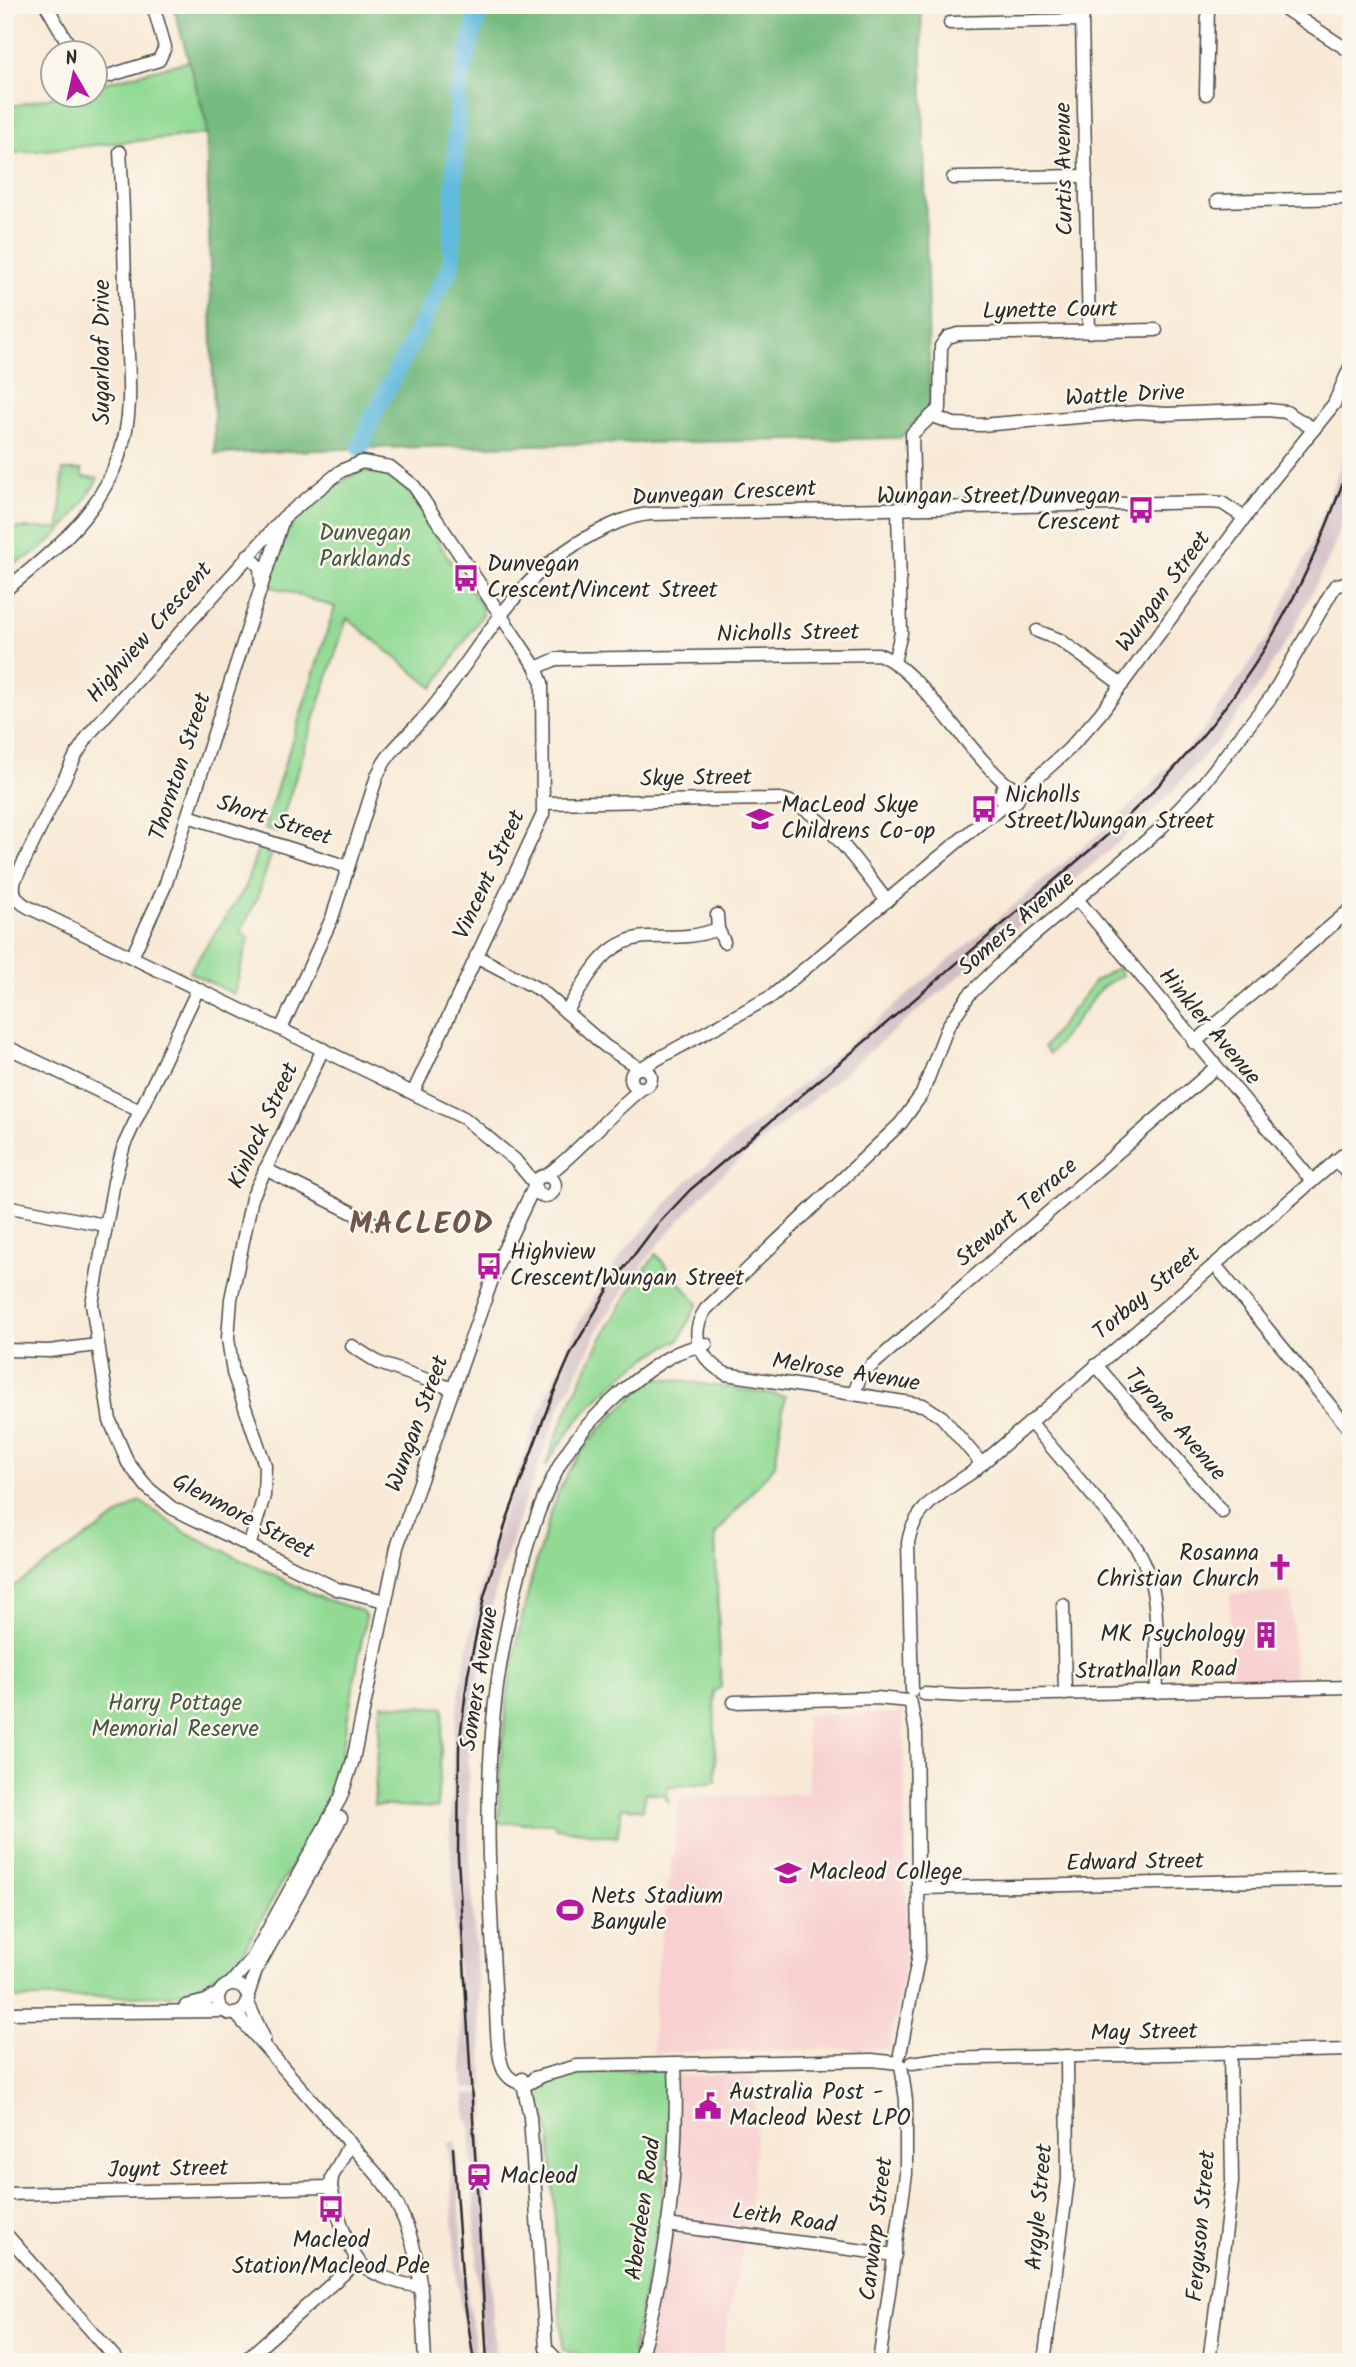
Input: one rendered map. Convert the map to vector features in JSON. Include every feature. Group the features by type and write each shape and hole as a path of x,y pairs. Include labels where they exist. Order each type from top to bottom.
{"street":[{"path":"46,5 65,38"},
{"path":"108,76 159,60 165,47 153,5"},
{"name":"Curtis Avenue","path":"1086,5 1082,20 1089,332"},
{"path":"1206,94 1208,5"},
{"path":"1279,5 1351,52"},
{"path":"950,23 1082,20"},
{"name":"Sugarloaf Drive","path":"9,587 60,545 87,517 112,476 122,447 129,386 120,152"},
{"path":"953,178 1086,176"},
{"path":"1217,201 1351,198"},
{"name":"Lynette Court","path":"933,416 942,403 941,353 945,339 958,334 1156,330"},
{"name":"Wungan Street","path":"231,1983 252,1959 341,1797 353,1760 397,1546 503,1250 540,1184 570,1158 610,1114 636,1076 672,1051 772,996 984,820 1009,793 1041,773 1087,730 1334,404 1351,365"},
{"name":"Wattle Drive","path":"933,416 954,424 981,425 1139,412 1167,414 1268,410 1286,412 1314,429"},
{"path":"914,508 912,434 933,416"},
{"name":"Highview Crescent","path":"383,464 362,462 348,467 283,518 181,635 84,740 10,895 22,904 471,1122 540,1184 551,1178 555,1186"},
{"name":"Vincent Street","path":"383,464 404,475 427,502 450,543 536,668 542,683 545,803 540,821 413,1093"},
{"name":"Dunvegan Crescent","path":"281,1029 326,933 377,776 387,756 430,711 500,615 555,557 629,517 650,514 1210,502 1222,503 1245,518"},
{"path":"898,508 901,633 894,662 1009,793"},
{"name":"Thornton Street","path":"132,957 162,896 283,518"},
{"path":"259,543 273,552"},
{"path":"248,555 260,567 261,586"},
{"path":"5,573 9,587"},
{"name":"Somers Avenue","path":"522,2082 513,2074 501,2055 487,1820 493,1710 507,1628 536,1525 553,1478 568,1450 641,1375 663,1362 704,1350 706,1323 716,1303 901,1123 922,1094 948,1026 969,995 1158,830 1212,774 1271,697 1335,586 1351,581"},
{"path":"1037,631 1060,640 1122,685"},
{"name":"Nicholls Street","path":"536,668 555,659 860,653 878,654 894,662"},
{"name":"Skye Street","path":"545,803 779,799 796,802 816,816 887,901"},
{"name":"Short Street","path":"188,816 348,867"},
{"name":"Hinkler Avenue","path":"1077,899 1194,1043 1312,1181"},
{"path":"1194,1043 1351,909"},
{"path":"717,915 718,929 724,942"},
{"path":"566,1013 596,964 617,945 641,938 685,939 718,929"},
{"path":"476,956 530,982 636,1076"},
{"name":"Glenmore Street","path":"198,989 118,1160 93,1291 97,1345 110,1421 128,1463 148,1488 172,1508 337,1589 386,1601"},
{"path":"5,1046 140,1111"},
{"name":"Kinlock Street","path":"249,1547 261,1513 265,1465 233,1373 229,1319 248,1212 265,1169 323,1049"},
{"name":"Wungan Street","path":"636,1076 650,1073 651,1079 672,1051"},
{"name":"Stewart Terrace","path":"853,1394 860,1377 870,1367 1215,1068"},
{"name":"Torbay Street","path":"920,1520 1096,1365 1351,1148"},
{"name":"Wungan Street","path":"555,1186 570,1158"},
{"path":"1336,1160 1351,1178"},
{"path":"265,1169 376,1224"},
{"path":"5,1206 105,1225"},
{"path":"1215,1265 1351,1431"},
{"path":"5,1350 49,1351 97,1345"},
{"path":"352,1346 379,1363 453,1389"},
{"name":"Melrose Avenue","path":"704,1350 722,1372 738,1378 930,1408 982,1464"},
{"name":"Tyrone Avenue","path":"1096,1365 1222,1512"},
{"path":"1030,1422 1133,1543 1147,1565 1154,1595 1157,1692"},
{"name":"Carwarp Street","path":"879,2362 906,2174 905,2059 919,1954 916,1548 920,1520"},
{"path":"1063,1605 1065,1694"},
{"name":"Wungan Street","path":"248,1999 256,1969 350,1797 362,1759 372,1702 377,1644"},
{"name":"Strathallan Road","path":"734,1702 1351,1687"},
{"name":"Edward Street","path":"919,1888 1351,1879"},
{"path":"176,2009 206,2001 231,1983 244,1987 276,2060"},
{"path":"219,1993 218,2003 276,2060 349,2143 391,2192 408,2222 418,2257 425,2362"},
{"path":"7,2012 176,2009 230,2012 248,1999"},
{"name":"May Street","path":"522,2082 577,2066 1351,2050"},
{"name":"Ferguson Street","path":"1209,2362 1232,2182 1230,2052"},
{"name":"Argyle Street","path":"1044,2362 1068,2180 1067,2056"},
{"name":"Aberdeen Road","path":"640,2361 667,2225 676,2145 675,2065"},
{"path":"522,2082 518,2101 531,2131 546,2348 559,2362"},
{"path":"349,2143 331,2177 331,2187 358,2260 370,2269 410,2286 421,2286"},
{"name":"Joynt Street","path":"5,2194 331,2187"},
{"name":"Leith Road","path":"667,2225 895,2255"},
{"path":"5,2233 119,2362"},
{"path":"243,2362 358,2260"}],"shaded area":[{"path":"1351,436 1351,501 1330,556 1291,634 1247,704 1220,738 1150,815 717,1179 656,1247 603,1320 559,1410 525,1500 499,1577 484,1639 468,1764 469,1842 484,2088 464,2089 450,1836 454,1735 459,1694 473,1620 491,1548 535,1424 578,1324 622,1254 684,1184 1125,811 1201,733 1267,639 1310,549"},
{"path":"1292,1592 1294,1683 1233,1685 1230,1594"},
{"name":"Macleod College","path":"903,1713 907,1947 890,2048 653,2053 654,1995 680,1799 808,1793 806,1715"},
{"path":"754,2074 756,2141 748,2222 720,2362 634,2362 632,2353 661,2208 668,2140 669,2076"},
{"path":"484,2093 486,2118 481,2119 495,2352 498,2352 499,2362 482,2362 470,2121 466,2120 465,2094"},
{"path":"448,2142 456,2142 464,2270 477,2362 469,2362 457,2281"}],"green space":[{"path":"173,5 921,5 930,407 900,438 369,448 215,454 206,122"},
{"path":"189,61 206,122 206,134 5,154 5,108 38,100 38,108 108,108 108,82"},
{"path":"63,470 82,470 82,477 98,478 83,504 52,540 14,563 11,558 12,528 60,528"},
{"name":"Dunvegan Parklands","path":"366,471 381,473 393,479 414,499 443,550 481,604 483,614 433,688 347,618 278,832 264,828 335,607 270,586 283,543 294,521 335,486"},
{"path":"258,848 272,852 258,896 241,932 249,937 234,994 189,972 245,888"},
{"path":"1118,967 1122,975 1101,988 1050,1054 1044,1047 1095,981"},
{"path":"656,1254 698,1304 680,1339 640,1363 603,1393 571,1428 545,1467 592,1356 622,1304"},
{"path":"655,1377 785,1396 775,1465 715,1535 721,1687 714,1692 716,1782 667,1787 669,1803 664,1795 646,1792 643,1810 622,1807 617,1837 556,1828 553,1823 499,1823 505,1717 516,1648 531,1579 554,1504 567,1475 589,1441"},
{"name":"Harry Pottage Memorial Reserve","path":"140,1501 183,1531 319,1597 362,1611 366,1616 339,1767 322,1811 238,1961 189,1991 169,1995 5,1999 5,1592"},
{"path":"381,1704 444,1708 437,1808 374,1805"},
{"path":"661,2070 669,2076 668,2140 661,2208 632,2352 636,2354 634,2362 601,2362 563,2350 550,2137 546,2115 534,2085 573,2071"}],"waterway":[{"path":"381,401 451,265 458,91 480,5"},
{"path":"360,448 375,411"}],"railway":[{"path":"487,2362 458,1857 459,1747 468,1674 484,1597 506,1522 549,1404 572,1351 609,1288 656,1226 690,1190 1103,839 1186,756 1254,666 1282,618 1308,568 1351,458"},
{"path":"453,2148 463,2290 474,2362"}],"place":[{"name":"Wungan Street/Dunvegan Crescent","path":"1141,510"},
{"name":"Dunvegan Crescent/Vincent Street","path":"466,578"},
{"name":"Nicholls Street/Wungan Street","path":"984,809"},
{"name":"MacLeod Skye Childrens Co-op","path":"760,819"},
{"name":"Highview Crescent/Wungan Street","path":"489,1266"},
{"name":"Rosanna Christian Church","path":"1280,1567"},
{"name":"MK Psychology","path":"1266,1635"},
{"name":"Macleod College","path":"788,1873"},
{"name":"Nets Stadium Banyule","path":"570,1910"},
{"name":"Australia Post - Macleod West LPO","path":"708,2106"},
{"name":"Macleod","path":"479,2177"},
{"name":"Macleod Station/Macleod Pde","path":"331,2209"}],"district":[{"name":"MACLEOD","path":"422,1225"}]}
